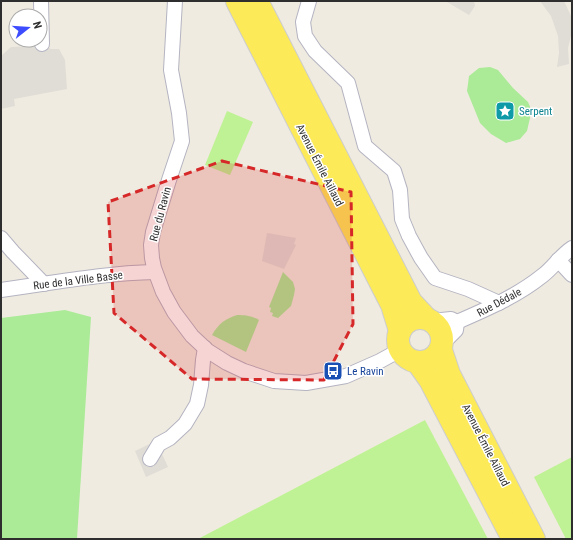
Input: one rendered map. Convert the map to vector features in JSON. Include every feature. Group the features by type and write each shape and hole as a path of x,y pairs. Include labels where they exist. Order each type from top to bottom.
{"main road":[{"name":"Avenue Émile Aillaud","path":"237,1 392,305 400,340"},
{"name":"Avenue Émile Aillaud","path":"257,1 411,302 429,319"},
{"path":"418,318 429,319 437,325 443,336 442,347 437,356 432,360 418,363 411,361 405,356 400,340 404,324 418,318"},
{"name":"Avenue Émile Aillaud","path":"442,347 449,374 534,539"},
{"name":"Avenue Émile Aillaud","path":"418,363 430,380 513,539"}],"street":[{"name":"Rue du Ravin","path":"175,1 171,70 182,141 153,232 151,246 155,272 163,292 174,312 192,336 205,348 227,363 244,371 274,381 306,383 346,376 380,361 400,340"},
{"path":"308,1 303,22 305,36 315,51 348,83 365,146 394,171 400,190 402,219 421,258 435,278 468,289 499,303"},
{"path":"1,238 44,284"},
{"name":"Rue Dédale","path":"429,319 451,319 457,322 499,303 544,275 572,248"},
{"path":"558,260 572,275"},
{"name":"Rue de la Ville Basse","path":"1,290 89,278 141,272 155,272"},
{"path":"442,347 456,330 457,322"},
{"path":"150,459 159,444 170,438 185,424 197,404 201,385 202,360 205,348"}],"highlighted area":[{"path":"222,161 351,192 353,324 324,380 192,379 114,313 108,202"}],"green space":[{"path":"490,67 498,70 513,88 528,102 531,109 527,131 520,139 506,143 491,134 480,123 467,91 469,76 479,68"},
{"path":"227,111 253,122 230,175 205,165"},
{"path":"283,272 293,282 295,289 291,306 278,318 272,316 273,313 270,312 271,308 269,307"},
{"path":"65,310 91,317 77,539 1,539 1,318"},
{"path":"237,315 249,316 259,320 246,352 212,335 217,327 223,322"},
{"path":"425,420 488,539 198,539"},
{"path":"572,457 572,539 566,539 534,477"}],"shaded area":[{"path":"474,1 475,6 469,15 447,2"},
{"path":"540,1 564,1 572,16 572,31 568,48 569,64 557,67 559,53 558,36 551,16"},
{"path":"48,47 59,49 65,60 67,89 14,99 15,106 1,109 1,56 10,48"},
{"path":"267,233 296,238 294,244 296,245 284,269 262,261"},
{"path":"156,441 168,467 146,477 135,451"}],"place":[{"name":"Serpent","path":"505,111"},
{"name":"Le Ravin","path":"333,371"}]}
